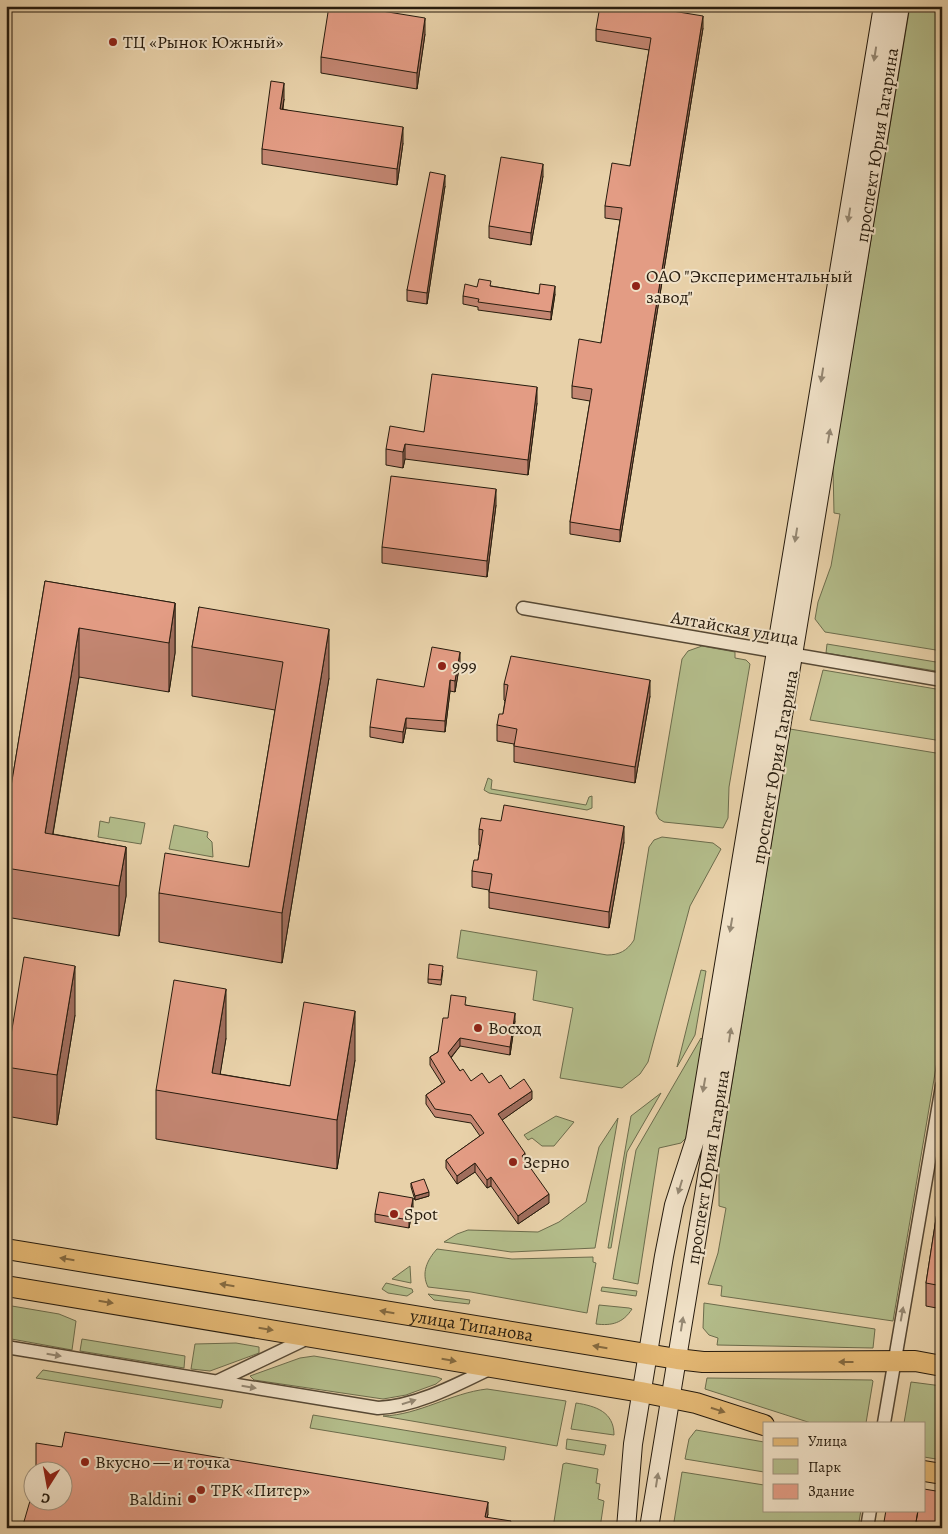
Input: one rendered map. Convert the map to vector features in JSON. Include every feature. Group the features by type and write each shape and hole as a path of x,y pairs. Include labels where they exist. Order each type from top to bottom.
{"main road":[{"name":"проспект Юрия Гагарина","path":"624,1523 641,1392 674,1206 695,1140 883,6"},
{"name":"проспект Юрия Гагарина","path":"649,1528 900,6"},
{"name":"улица Типанова","path":"6,1249 677,1359 703,1362 915,1361 942,1366"},
{"name":"улица Типанова","path":"6,1286 641,1392 696,1403 763,1425"},
{"path":"926,1471 942,1474"}],"street":[{"name":"Алтайская улица","path":"523,608 776,653 942,680"},
{"path":"884,1422 942,1086"},
{"path":"218,1382 311,1336"},
{"path":"6,1347 378,1408 407,1403 448,1388 492,1367"},
{"path":"867,1528 870,1512"}],"green space":[{"path":"910,6 942,6 942,651 825,632 815,619 818,602 831,566 840,514 834,513 833,467"},
{"path":"827,644 942,663 942,672 826,653"},
{"path":"702,646 735,652 735,658 746,660 750,664 729,787 728,818 723,828 664,822 659,819 656,813 682,659 688,651"},
{"path":"823,670 942,690 942,741 810,720"},
{"path":"790,729 942,754 942,1032 893,1321 721,1296 722,1286 708,1284 718,1253 726,1208 719,1206 719,1162"},
{"path":"488,778 492,780 491,789 586,805 589,797 592,796 592,808 587,810 489,793 484,790"},
{"path":"110,817 145,823 141,844 98,837 100,821 109,823"},
{"path":"174,825 208,832 207,837 212,842 213,857 169,849"},
{"path":"662,837 713,843 721,849 690,906 648,1062 640,1074 622,1088 560,1078 573,1008 533,1000 537,971 457,958 461,930 607,955 622,952 634,940 649,847 654,840"},
{"path":"701,970 706,971 695,1035 677,1067"},
{"path":"701,1038 703,1040 686,1138 681,1143 659,1148 638,1284 613,1279 636,1150"},
{"path":"661,1093 627,1152 611,1248 608,1248 631,1116"},
{"path":"556,1116 574,1122 554,1146 542,1146 532,1138 528,1140 524,1135"},
{"path":"618,1118 595,1248 511,1252 444,1242 468,1230 538,1232 559,1222 586,1202 599,1147"},
{"path":"437,1249 512,1259 593,1257 593,1262 596,1263 587,1313 471,1292 428,1287 425,1277 426,1267"},
{"path":"410,1266 411,1283 392,1279"},
{"path":"386,1283 412,1289 413,1292 407,1296 388,1293 382,1289"},
{"path":"602,1287 637,1291 636,1296 601,1291"},
{"path":"428,1294 470,1300 469,1304 434,1300"},
{"path":"704,1303 875,1329 873,1348 717,1345 718,1338 709,1335 703,1328"},
{"path":"6,1305 59,1314 76,1321 72,1350 6,1338"},
{"path":"599,1305 632,1309 625,1318 617,1322 596,1324"},
{"path":"82,1339 185,1356 184,1368 80,1351"},
{"path":"236,1343 259,1347 259,1353 210,1371 191,1369 195,1344"},
{"path":"314,1356 442,1379 436,1384 406,1395 383,1399 254,1380 250,1376 300,1358"},
{"path":"43,1370 223,1400 221,1408 36,1378"},
{"path":"707,1378 873,1381 866,1422 808,1422 705,1389"},
{"path":"911,1382 942,1386 942,1460 926,1457 926,1422 904,1422"},
{"path":"487,1389 566,1401 557,1446 383,1416 409,1412 474,1391"},
{"path":"576,1403 602,1411 611,1421 614,1435 571,1429"},
{"path":"313,1415 506,1447 504,1460 310,1428"},
{"path":"696,1430 763,1442 763,1472 685,1459 689,1439"},
{"path":"567,1439 606,1445 604,1455 566,1449"},
{"path":"563,1464 598,1469 596,1483 600,1484 598,1499 604,1501 600,1528 553,1528"},
{"path":"682,1472 763,1485 763,1512 861,1512 858,1528 673,1528"}],"building":[{"path":"329,6 351,6 425,18 417,73 321,57"},
{"name":"ОАО \"Экспериментальный завод\"","path":"600,6 642,6 703,16 620,530 570,522 592,389 572,386 579,339 601,343 622,208 605,206 612,163 630,166 651,38 596,29"},
{"path":"271,81 284,83 280,109 403,127 397,169 262,149"},
{"path":"501,157 543,164 531,233 489,226"},
{"path":"430,172 445,175 427,293 407,290"},
{"path":"479,279 491,281 490,286 539,294 540,284 555,286 551,312 478,302 479,299 463,296 465,284 477,287"},
{"path":"432,374 537,387 528,460 405,444 403,452 386,449 390,426 424,432"},
{"path":"391,476 496,489 487,561 382,547"},
{"path":"45,581 175,603 169,643 79,628 45,833 126,847 119,886 6,868 6,817"},
{"path":"199,607 329,629 282,913 159,893 165,853 249,867 283,662 192,647"},
{"path":"432,647 460,652 455,681 450,680 445,721 406,718 403,732 370,727 377,679 424,687"},
{"path":"511,656 650,680 635,767 514,746 517,729 497,725 499,714 503,714 508,685 504,684"},
{"path":"504,805 624,826 609,912 489,892 492,874 472,871 474,860 478,860 483,830 479,829 481,818 501,821"},
{"path":"24,957 75,966 57,1075 6,1067 6,1041 10,1041"},
{"path":"429,964 443,966 441,980 428,979"},
{"path":"174,980 226,989 212,1073 290,1086 304,1002 355,1011 337,1120 156,1090"},
{"path":"451,995 466,997 465,1005 515,1013 510,1047 460,1038 448,1053 460,1071 463,1069 471,1081 482,1073 489,1083 501,1075 510,1089 524,1079 532,1091 498,1114 525,1153 522,1156 549,1194 518,1216 491,1177 487,1180 475,1163 457,1176 446,1160 484,1133 471,1115 435,1109 426,1095 445,1082 430,1057 438,1052 443,1018 448,1018"},
{"path":"424,1179 429,1192 415,1196 411,1183"},
{"path":"942,1180 942,1286 926,1283"},
{"name":"Spot","path":"379,1192 413,1198 409,1220 375,1214"},
{"name":"ТРК «Питер»","path":"65,1432 488,1502 485,1517 511,1521 509,1528 39,1528 23,1525 27,1512 72,1512 72,1462 36,1462 36,1443 62,1447"},
{"path":"926,1489 942,1492 942,1526 916,1522 918,1512 926,1512"},
{"path":"886,1512 918,1512 915,1528 883,1528"}],"place":[{"name":"ТЦ «Рынок Южный»","path":"113,42"},
{"name":"ОАО \"Экспериментальный завод\"","path":"636,286"},
{"name":"999","path":"442,666"},
{"name":"Восход","path":"478,1028"},
{"name":"Зерно","path":"513,1162"},
{"name":"Spot","path":"394,1214"},
{"name":"Вкусно — и точка","path":"85,1462"},
{"name":"ТРК «Питер»","path":"201,1490"},
{"name":"Baldini","path":"192,1499"}]}
